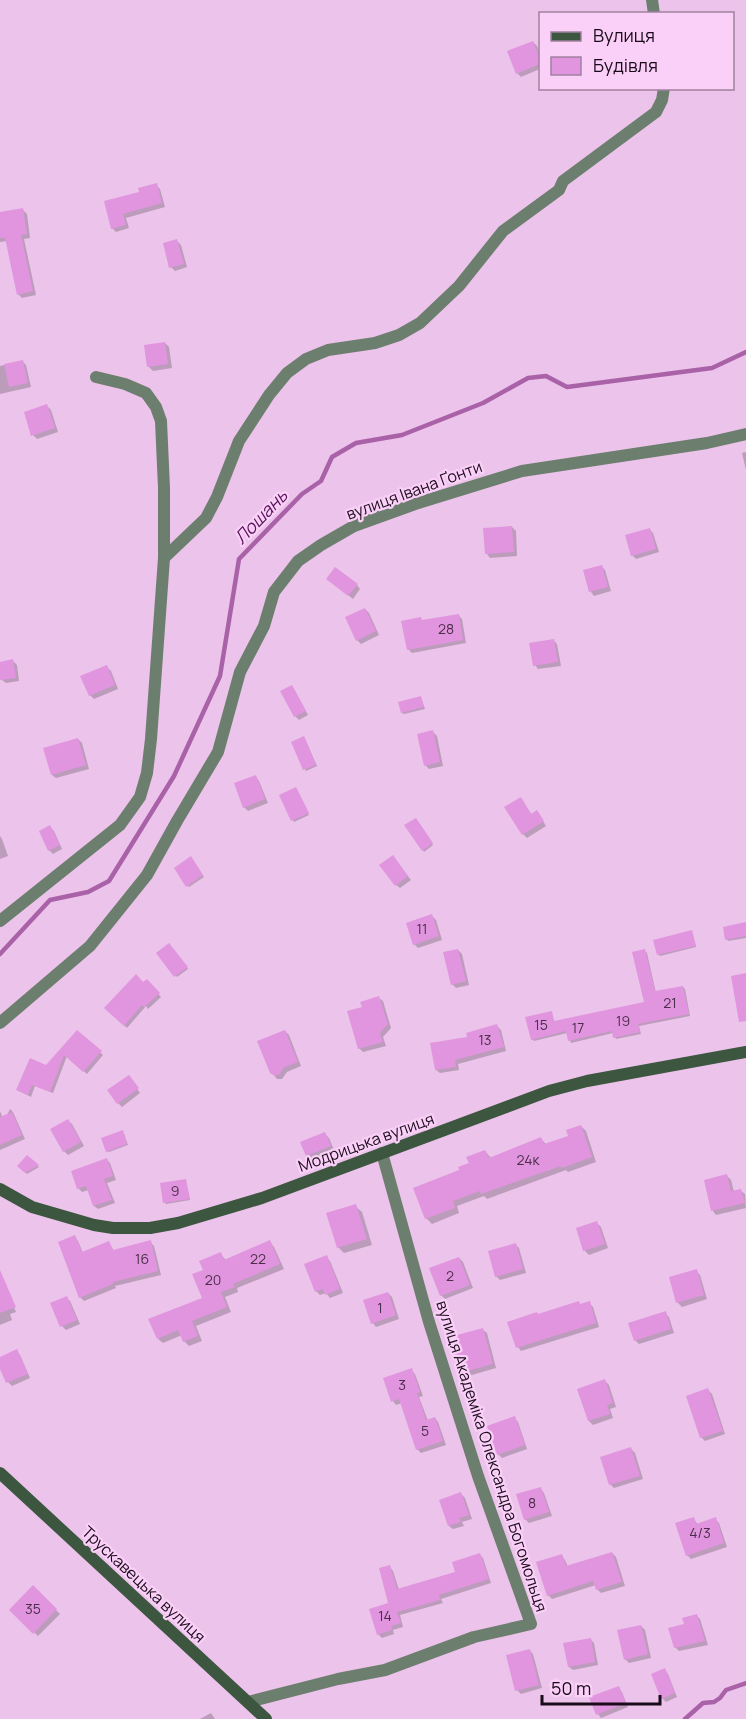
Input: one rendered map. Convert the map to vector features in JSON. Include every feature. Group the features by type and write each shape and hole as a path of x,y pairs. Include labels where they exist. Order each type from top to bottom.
{"street":[{"path":"164,558 206,518 218,497 239,441 286,373 306,359 328,350 375,343 399,335 420,323 459,286 503,231 559,190 563,181 656,112 663,100 664,90"},
{"path":"0,921 120,825 140,797 147,773 164,558 161,421 156,407 146,393 125,384 96,377"},
{"name":"вулиця Івана Ґонти","path":"0,1023 90,946 147,875 218,752 240,672 264,626 274,592 298,561 354,526 492,479 522,471 707,443 746,434"},
{"name":"Модрицька вулиця","path":"0,1189 32,1207 113,1228 150,1228 178,1223 241,1205 549,1091 587,1081 746,1052"},
{"name":"вулиця Академіка Олександра Богомольця","path":"248,1702 338,1679 385,1670 474,1637 531,1624 478,1476 436,1344 382,1153"},
{"name":"Трускавецька вулиця","path":"0,1473 266,1719"}],"building":[{"path":"533,41 539,56 539,64 516,74 507,51"},
{"path":"157,183 162,203 123,214 126,225 111,229 104,201 139,192 138,188"},
{"path":"23,208 27,234 21,235 33,291 17,295 5,238 0,238 0,212"},
{"path":"177,239 184,264 169,268 163,243"},
{"path":"165,342 168,364 147,367 144,345"},
{"path":"23,360 28,383 9,387 4,364"},
{"path":"47,404 55,428 31,436 24,412"},
{"path":"512,526 514,552 485,554 483,528"},
{"path":"650,528 656,549 631,556 625,535"},
{"path":"602,565 608,587 589,592 583,570"},
{"path":"335,567 358,584 348,596 326,579"},
{"path":"365,608 376,631 356,641 345,617"},
{"path":"459,614 463,640 407,650 401,621"},
{"path":"554,639 558,662 533,666 529,643"},
{"path":"13,659 16,678 0,680 0,662"},
{"path":"107,665 115,685 89,696 80,676"},
{"path":"292,685 306,711 294,717 280,691"},
{"path":"421,696 424,707 401,713 398,702"},
{"path":"433,730 440,762 424,766 417,734"},
{"path":"304,736 316,765 303,770 291,742"},
{"path":"78,738 86,765 51,775 43,748"},
{"path":"256,775 265,799 243,808 234,783"},
{"path":"296,787 309,813 291,821 279,795"},
{"path":"521,797 531,814 537,810 544,821 522,835 504,807"},
{"path":"416,818 433,843 422,851 404,825"},
{"path":"50,825 60,845 48,851 39,831"},
{"path":"393,855 408,876 395,886 379,865"},
{"path":"191,856 203,875 186,887 174,868"},
{"path":"432,914 439,936 413,945 406,923"},
{"path":"746,922 746,936 725,940 723,927"},
{"path":"692,930 696,946 657,955 653,940"},
{"path":"169,943 188,967 174,977 156,953"},
{"path":"458,949 466,981 451,985 443,952"},
{"path":"645,949 655,991 683,986 689,1014 638,1024 640,1032 613,1038 612,1031 568,1041 566,1031 531,1040 525,1017 552,1011 554,1021 644,1002 632,952"},
{"path":"746,973 746,1021 739,1022 731,976"},
{"path":"136,974 143,982 147,979 160,993 144,1007 142,1005 124,1026 104,1008"},
{"path":"379,996 388,1024 380,1033 383,1042 358,1049 347,1011 362,1007 360,1002"},
{"path":"497,1024 504,1047 455,1060 456,1067 435,1070 430,1043 467,1037 466,1033"},
{"path":"77,1030 102,1051 83,1072 64,1055 50,1092 32,1085 28,1095 16,1090 30,1058 46,1065"},
{"path":"285,1030 298,1062 283,1068 280,1074 275,1076 270,1073 257,1041"},
{"path":"129,1075 139,1088 117,1104 107,1090"},
{"path":"12,1112 22,1135 0,1145 0,1117"},
{"path":"68,1119 81,1142 63,1152 50,1129"},
{"path":"581,1125 592,1157 453,1201 455,1208 425,1219 413,1188 459,1170 458,1167 469,1163 466,1157 485,1150 489,1158 541,1137 544,1144 568,1136 566,1130"},
{"path":"123,1130 127,1144 106,1152 101,1138"},
{"path":"325,1132 331,1146 306,1156 300,1142"},
{"path":"27,1155 39,1165 25,1173 17,1166"},
{"path":"107,1158 113,1176 104,1179 112,1200 93,1206 86,1186 77,1189 71,1171"},
{"path":"727,1174 731,1191 741,1189 745,1203 711,1211 704,1180"},
{"path":"186,1179 190,1199 163,1203 160,1183"},
{"path":"356,1204 367,1239 337,1248 326,1213"},
{"path":"597,1221 605,1244 583,1251 576,1228"},
{"path":"75,1235 82,1252 109,1241 113,1250 151,1240 158,1271 113,1282 113,1284 79,1298 58,1242"},
{"path":"270,1240 280,1264 233,1284 235,1287 221,1292 227,1307 192,1321 198,1336 183,1342 178,1330 157,1339 148,1319 202,1298 192,1274 203,1270 199,1261 221,1252 224,1260"},
{"path":"516,1243 523,1269 495,1277 488,1251"},
{"path":"327,1255 340,1289 325,1295 323,1289 315,1292 304,1264"},
{"path":"459,1257 470,1285 440,1296 429,1268"},
{"path":"697,1269 704,1295 676,1303 669,1277"},
{"path":"0,1270 16,1307 0,1313"},
{"path":"388,1292 396,1315 371,1324 363,1300"},
{"path":"67,1296 77,1320 60,1327 50,1303"},
{"path":"579,1301 580,1304 590,1301 596,1323 516,1348 507,1322"},
{"path":"666,1311 671,1329 634,1341 628,1323"},
{"path":"483,1328 493,1364 460,1373 450,1337"},
{"path":"17,1349 28,1374 6,1383 0,1369 0,1357"},
{"path":"412,1368 426,1420 435,1417 443,1441 416,1450 399,1399 391,1402 383,1378"},
{"path":"605,1379 613,1403 607,1405 610,1414 588,1421 577,1389"},
{"path":"708,1388 723,1431 700,1438 686,1396"},
{"path":"515,1416 525,1445 497,1455 487,1426"},
{"path":"631,1447 640,1476 609,1485 600,1457"},
{"path":"541,1487 549,1512 524,1520 516,1494"},
{"path":"461,1492 469,1515 459,1518 461,1522 448,1526 439,1500"},
{"path":"694,1517 696,1524 716,1517 724,1543 686,1556 675,1523"},
{"path":"612,1552 622,1582 596,1590 593,1581 547,1596 536,1562 562,1554 566,1566"},
{"path":"480,1553 489,1579 439,1595 440,1600 397,1612 401,1623 391,1626 392,1630 377,1635 369,1609 388,1603 379,1568 390,1565 397,1589 455,1572 452,1562"},
{"path":"33,1585 57,1609 33,1634 9,1610"},
{"path":"697,1614 705,1641 674,1648 668,1628 684,1624 682,1618"},
{"path":"641,1625 648,1654 624,1660 617,1630"},
{"path":"591,1638 595,1662 568,1667 563,1643"},
{"path":"530,1649 539,1685 515,1691 506,1655"},
{"path":"665,1668 675,1693 661,1699 651,1674"},
{"path":"619,1686 626,1703 596,1715 589,1697"}],"waterway":[{"name":"Лошань","path":"0,954 50,900 88,892 109,881 174,776 220,676 239,559 302,494 321,481 332,457 356,443 402,435 483,403 528,378 546,376 567,387 712,368 746,352"},
{"path":"685,1719 703,1703 714,1702 726,1690 746,1683"}]}
